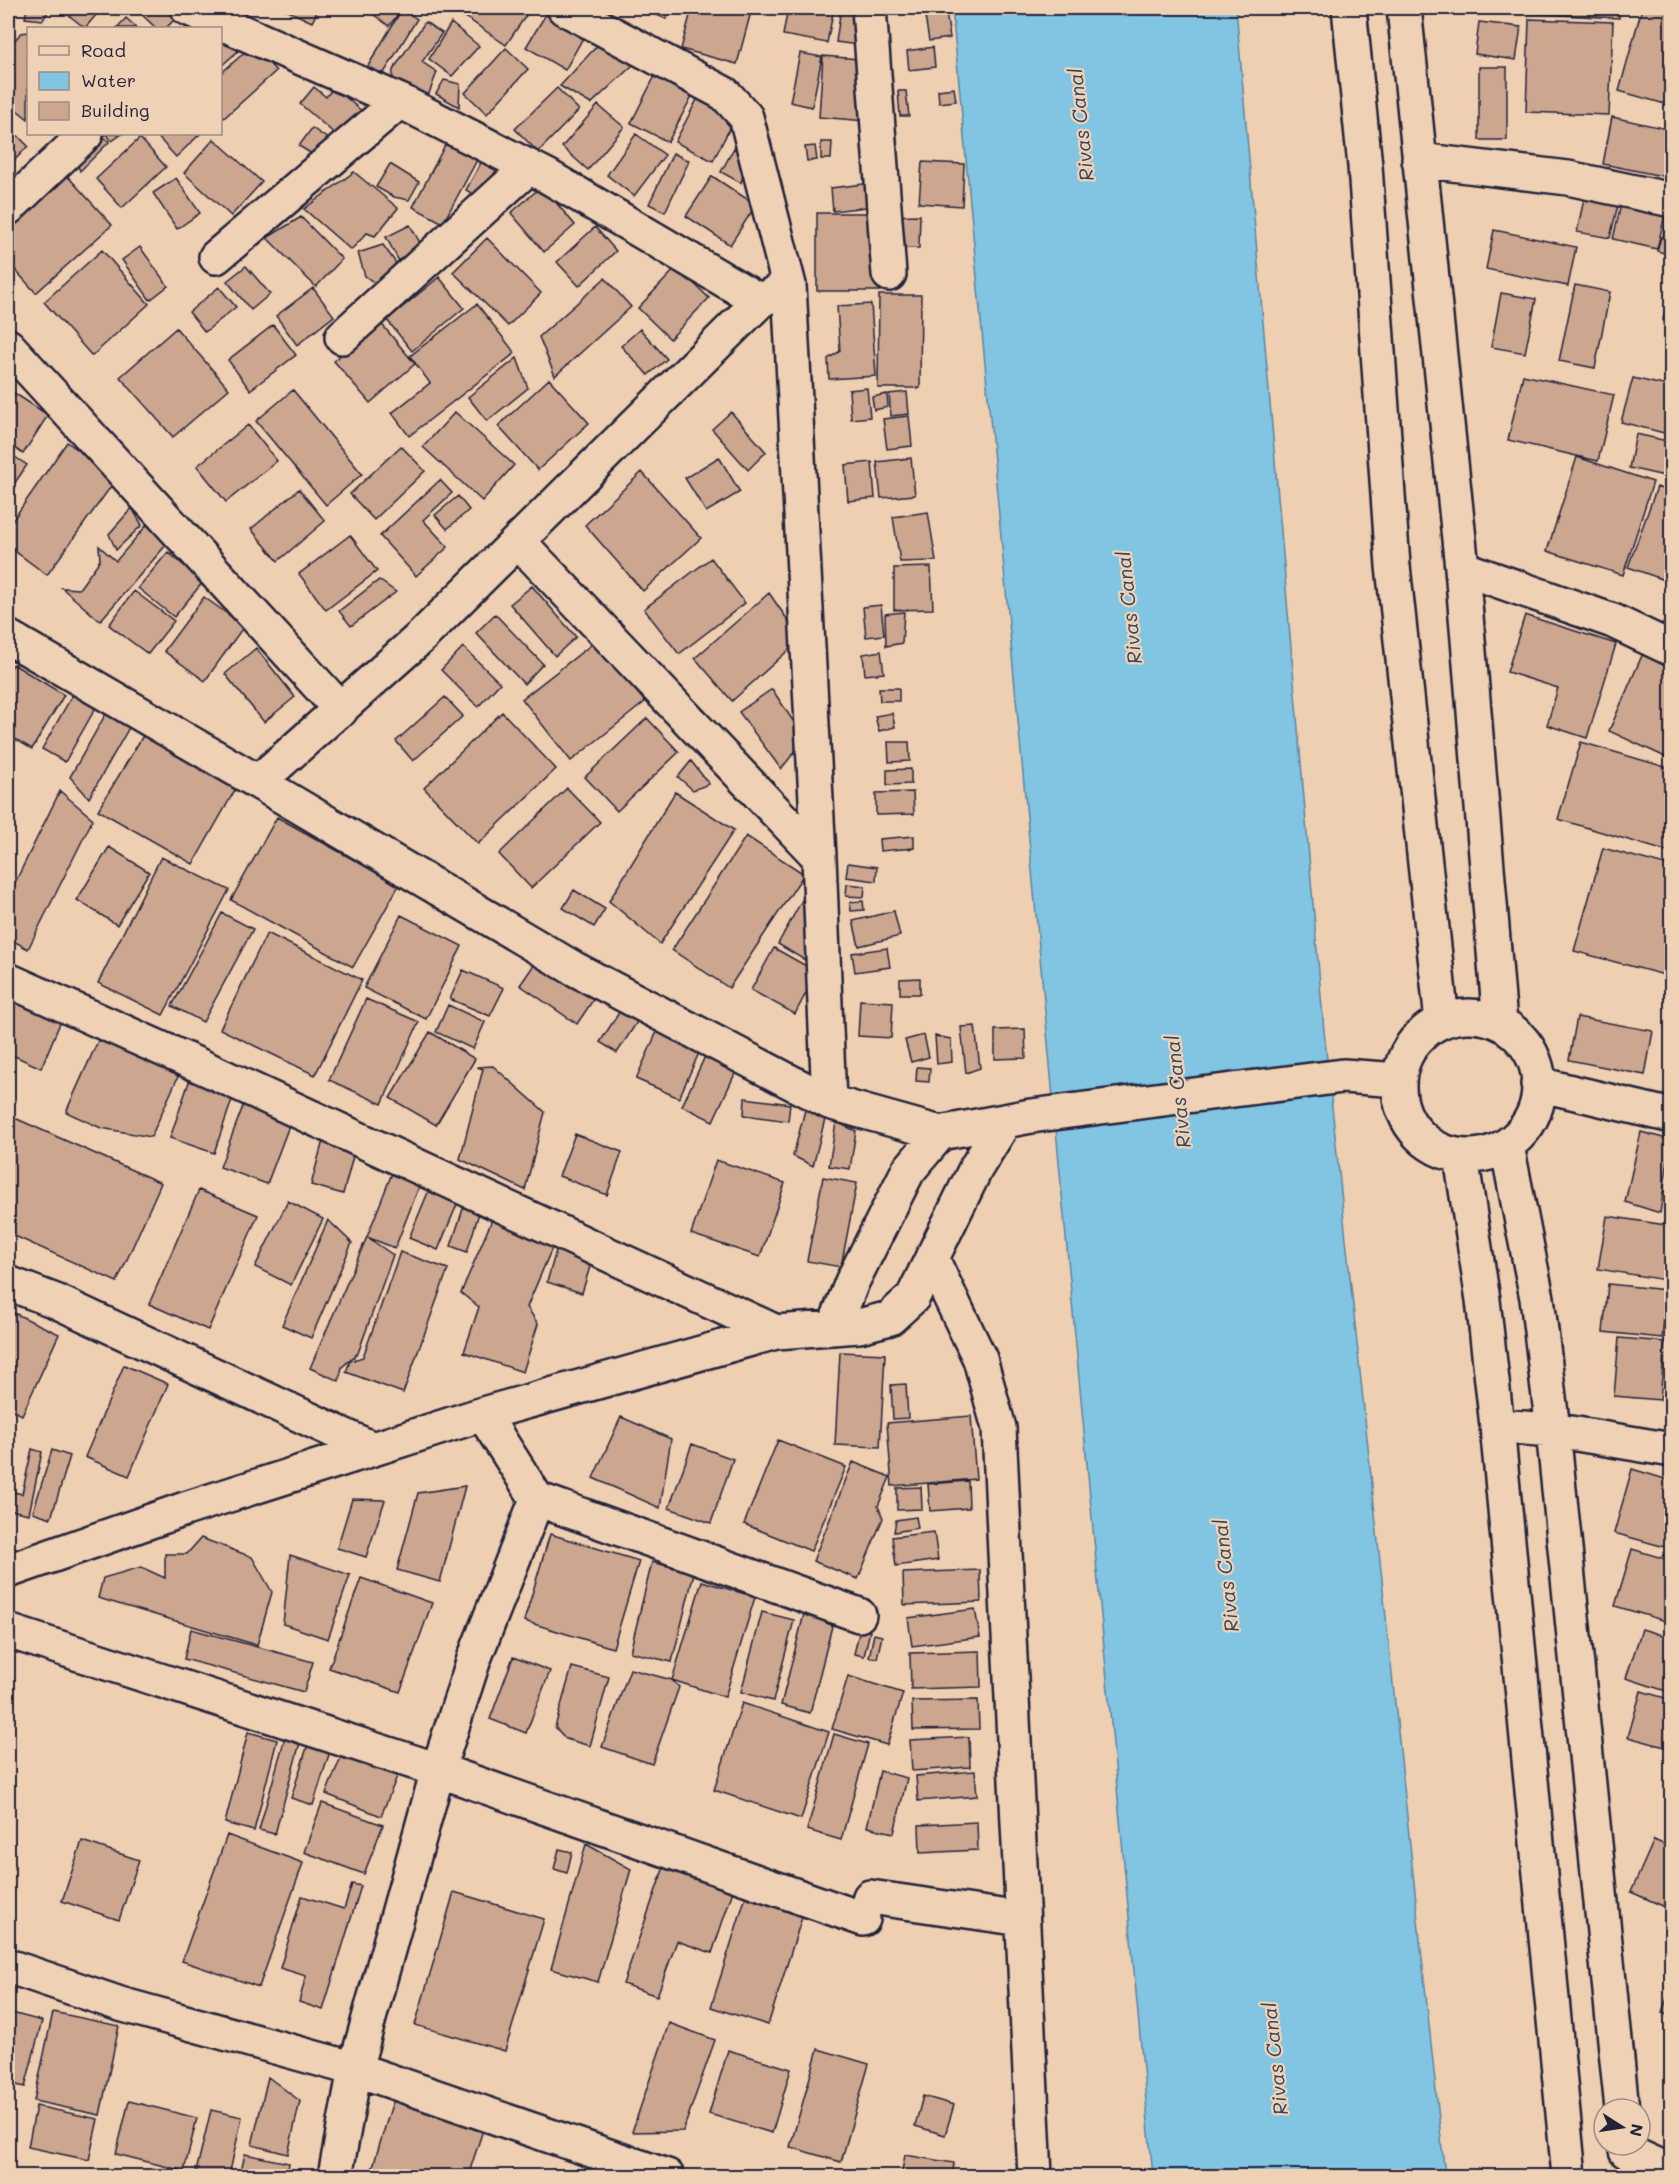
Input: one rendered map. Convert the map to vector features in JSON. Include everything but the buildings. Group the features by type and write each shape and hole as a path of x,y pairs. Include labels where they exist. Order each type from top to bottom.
{"street":[{"path":"564,8 725,94 746,117 789,285 819,857 829,1102"},
{"path":"869,8 889,274"},
{"path":"1349,8 1365,166 1394,566 1442,1021"},
{"path":"1404,8 1462,568 1500,1023"},
{"path":"197,18 219,27"},
{"path":"222,28 400,101 529,167 760,301"},
{"path":"216,257 400,101"},
{"path":"8,208 85,135"},
{"path":"1419,160 1568,178 1671,200"},
{"path":"342,337 529,167"},
{"path":"258,782 421,637 760,301 789,285"},
{"path":"8,346 341,710"},
{"path":"518,541 819,857"},
{"path":"1462,568 1613,621 1671,649"},
{"path":"8,637 573,968 829,1102 940,1133 1018,1118 1343,1076 1399,1080"},
{"path":"8,980 207,1068 777,1332"},
{"path":"1461,1016 1481,1017 1500,1023 1517,1035 1530,1051 1538,1071 1539,1093 1533,1113 1523,1132 1507,1146 1493,1153 1461,1156 1440,1151 1422,1139 1408,1122 1401,1102 1399,1080 1403,1062 1412,1045 1425,1031 1442,1021 1461,1016"},
{"path":"1538,1084 1671,1116"},
{"path":"8,1571 184,1509 483,1414 777,1332 834,1328 890,1318 913,1297 933,1261 976,1168 1018,1118"},
{"path":"834,1328 857,1272 908,1171 940,1133"},
{"path":"1507,1146 1537,1298 1553,1430 1621,2097"},
{"path":"1461,1156 1483,1300 1497,1426 1569,2176"},
{"path":"933,1261 980,1359 999,1428 1035,2176"},
{"path":"8,1283 58,1302 373,1449"},
{"path":"483,1414 537,1499 859,1615"},
{"path":"1497,1426 1553,1430 1671,1450"},
{"path":"334,2176 355,2069 438,1770 474,1659 537,1499"},
{"path":"8,1631 866,1908 1022,1920"},
{"path":"8,1966 120,2004 355,2069 667,2176"},
{"path":"1627,2157 1671,2172"}],"water":[{"name":"Rivas Canal","path":"952,8 1236,8 1324,1031 1445,2176 1153,2176"}]}
